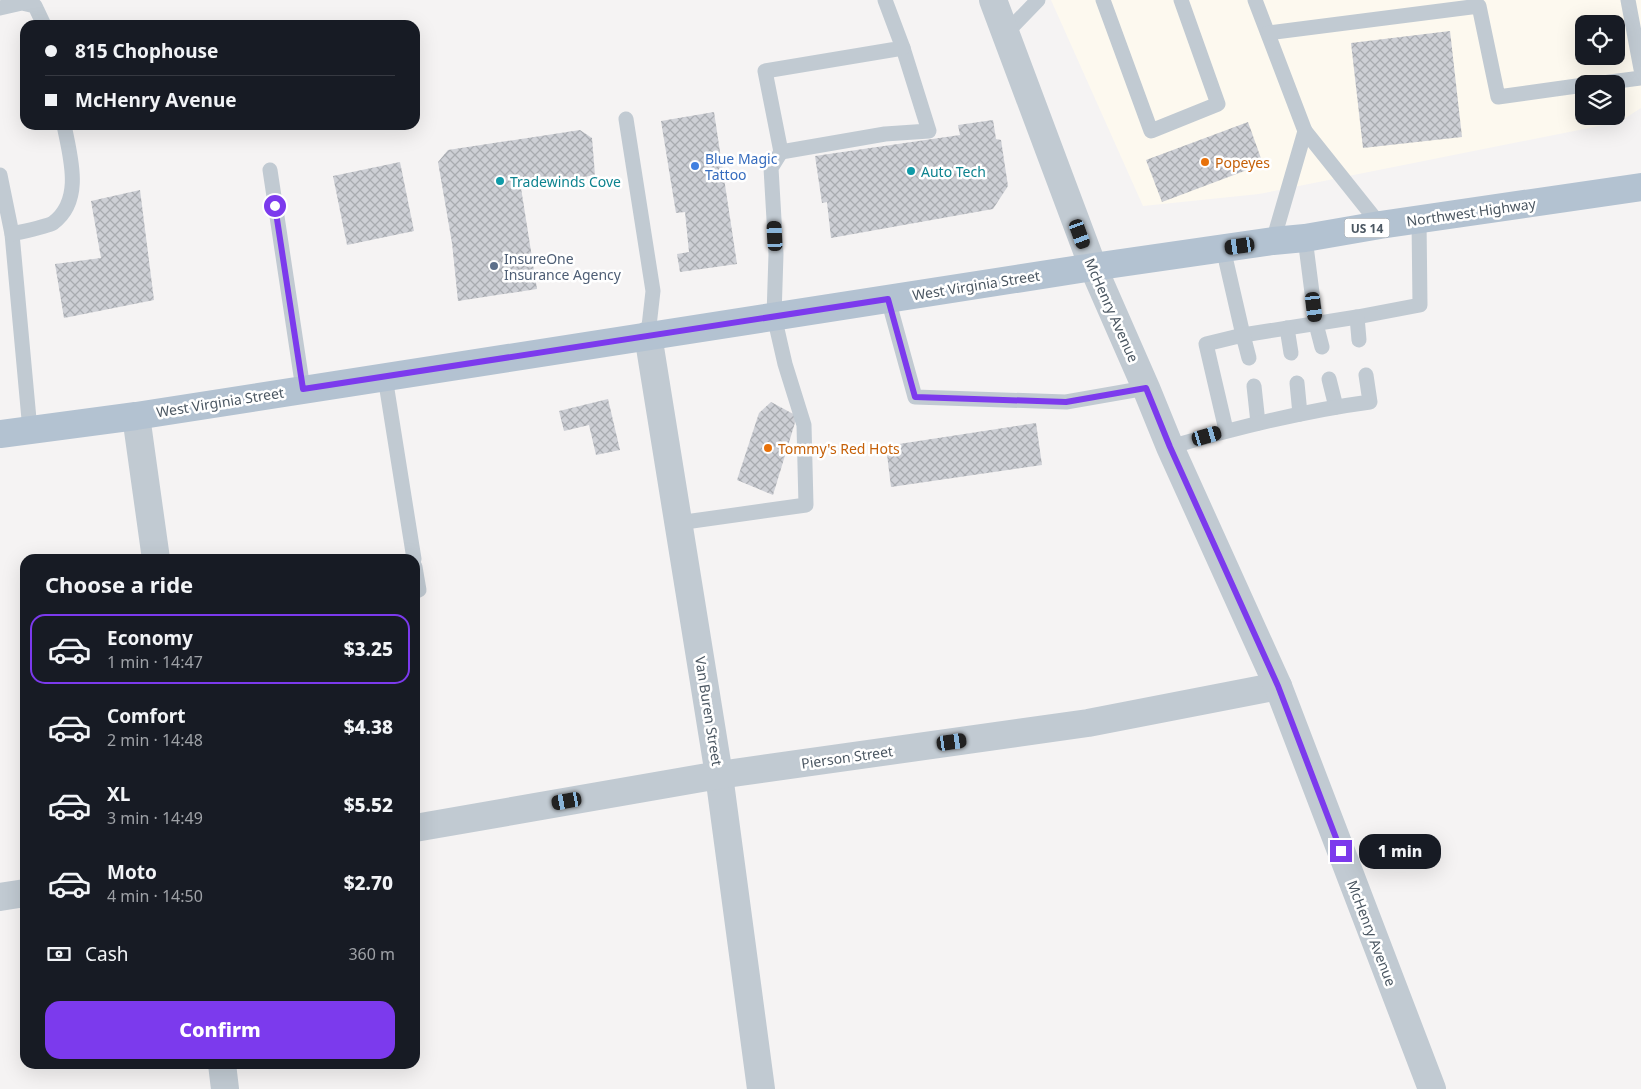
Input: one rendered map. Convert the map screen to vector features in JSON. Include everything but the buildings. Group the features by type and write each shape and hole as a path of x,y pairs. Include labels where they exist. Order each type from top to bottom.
{"main road":[{"name":"Northwest Highway","path":"1093,267 1305,238 1380,225 1641,187"},
{"name":"West Virginia Street","path":"0,434 136,416 1093,267"}],"street":[{"name":"McHenry Avenue","path":"993,0 1093,267 1170,447 1278,686 1432,1089"},
{"name":"Van Buren Street","path":"648,335 719,775 761,1089"},
{"path":"136,416 155,554"},
{"name":"Pierson Street","path":"420,827 719,775 1088,723 1278,686"},
{"path":"0,897 20,894"},
{"path":"223,1069 225,1089"}],"lane":[{"path":"781,152 886,134 929,131 903,48 885,0"},
{"path":"1005,34 1038,0"},
{"path":"1103,0 1151,131 1218,104 1181,0"},
{"path":"1255,0 1305,131 1380,225"},
{"path":"1628,0 1641,69"},
{"path":"0,8 22,3 35,6 42,20"},
{"path":"1268,33 1479,6 1498,97 1575,86"},
{"path":"678,523 806,506 804,425 774,316 776,254 771,168 781,152 765,71 903,48"},
{"path":"1625,80 1641,78"},
{"path":"626,119 653,291 648,335"},
{"path":"12,234 52,224 63,211 72,194 73,173 65,130"},
{"path":"1273,241 1305,131"},
{"path":"270,170 303,389"},
{"path":"0,174 12,234 30,430"},
{"path":"1226,430 1206,344 1420,305 1419,220"},
{"path":"1305,238 1316,324 1322,347"},
{"path":"1223,248 1249,358"},
{"path":"888,299 915,397 1066,402 1146,388"},
{"path":"1357,317 1359,340"},
{"path":"1287,328 1292,353"},
{"path":"1170,447 1226,430 1300,414 1370,402 1366,375"},
{"path":"385,376 413,554"},
{"path":"1329,379 1336,407"},
{"path":"1296,383 1300,414"},
{"path":"1254,386 1258,423"}],"shaded area":[{"path":"1051,0 1641,0 1641,108 1625,118 1625,75 1575,75 1575,125 1604,125 1259,194 1143,206"}],"place":[{"name":"Popeyes","path":"1205,162"},
{"name":"Blue Magic Tattoo","path":"695,166"},
{"name":"Auto Tech","path":"911,171"},
{"name":"Tradewinds Cove","path":"500,181"},
{"name":"InsureOne Insurance Agency","path":"494,266"},
{"name":"Tommy's Red Hots","path":"768,448"}],"route":[{"path":"275,206 303,389 888,299 915,397 1066,402 1146,388 1170,447 1278,686 1341,851"}]}
